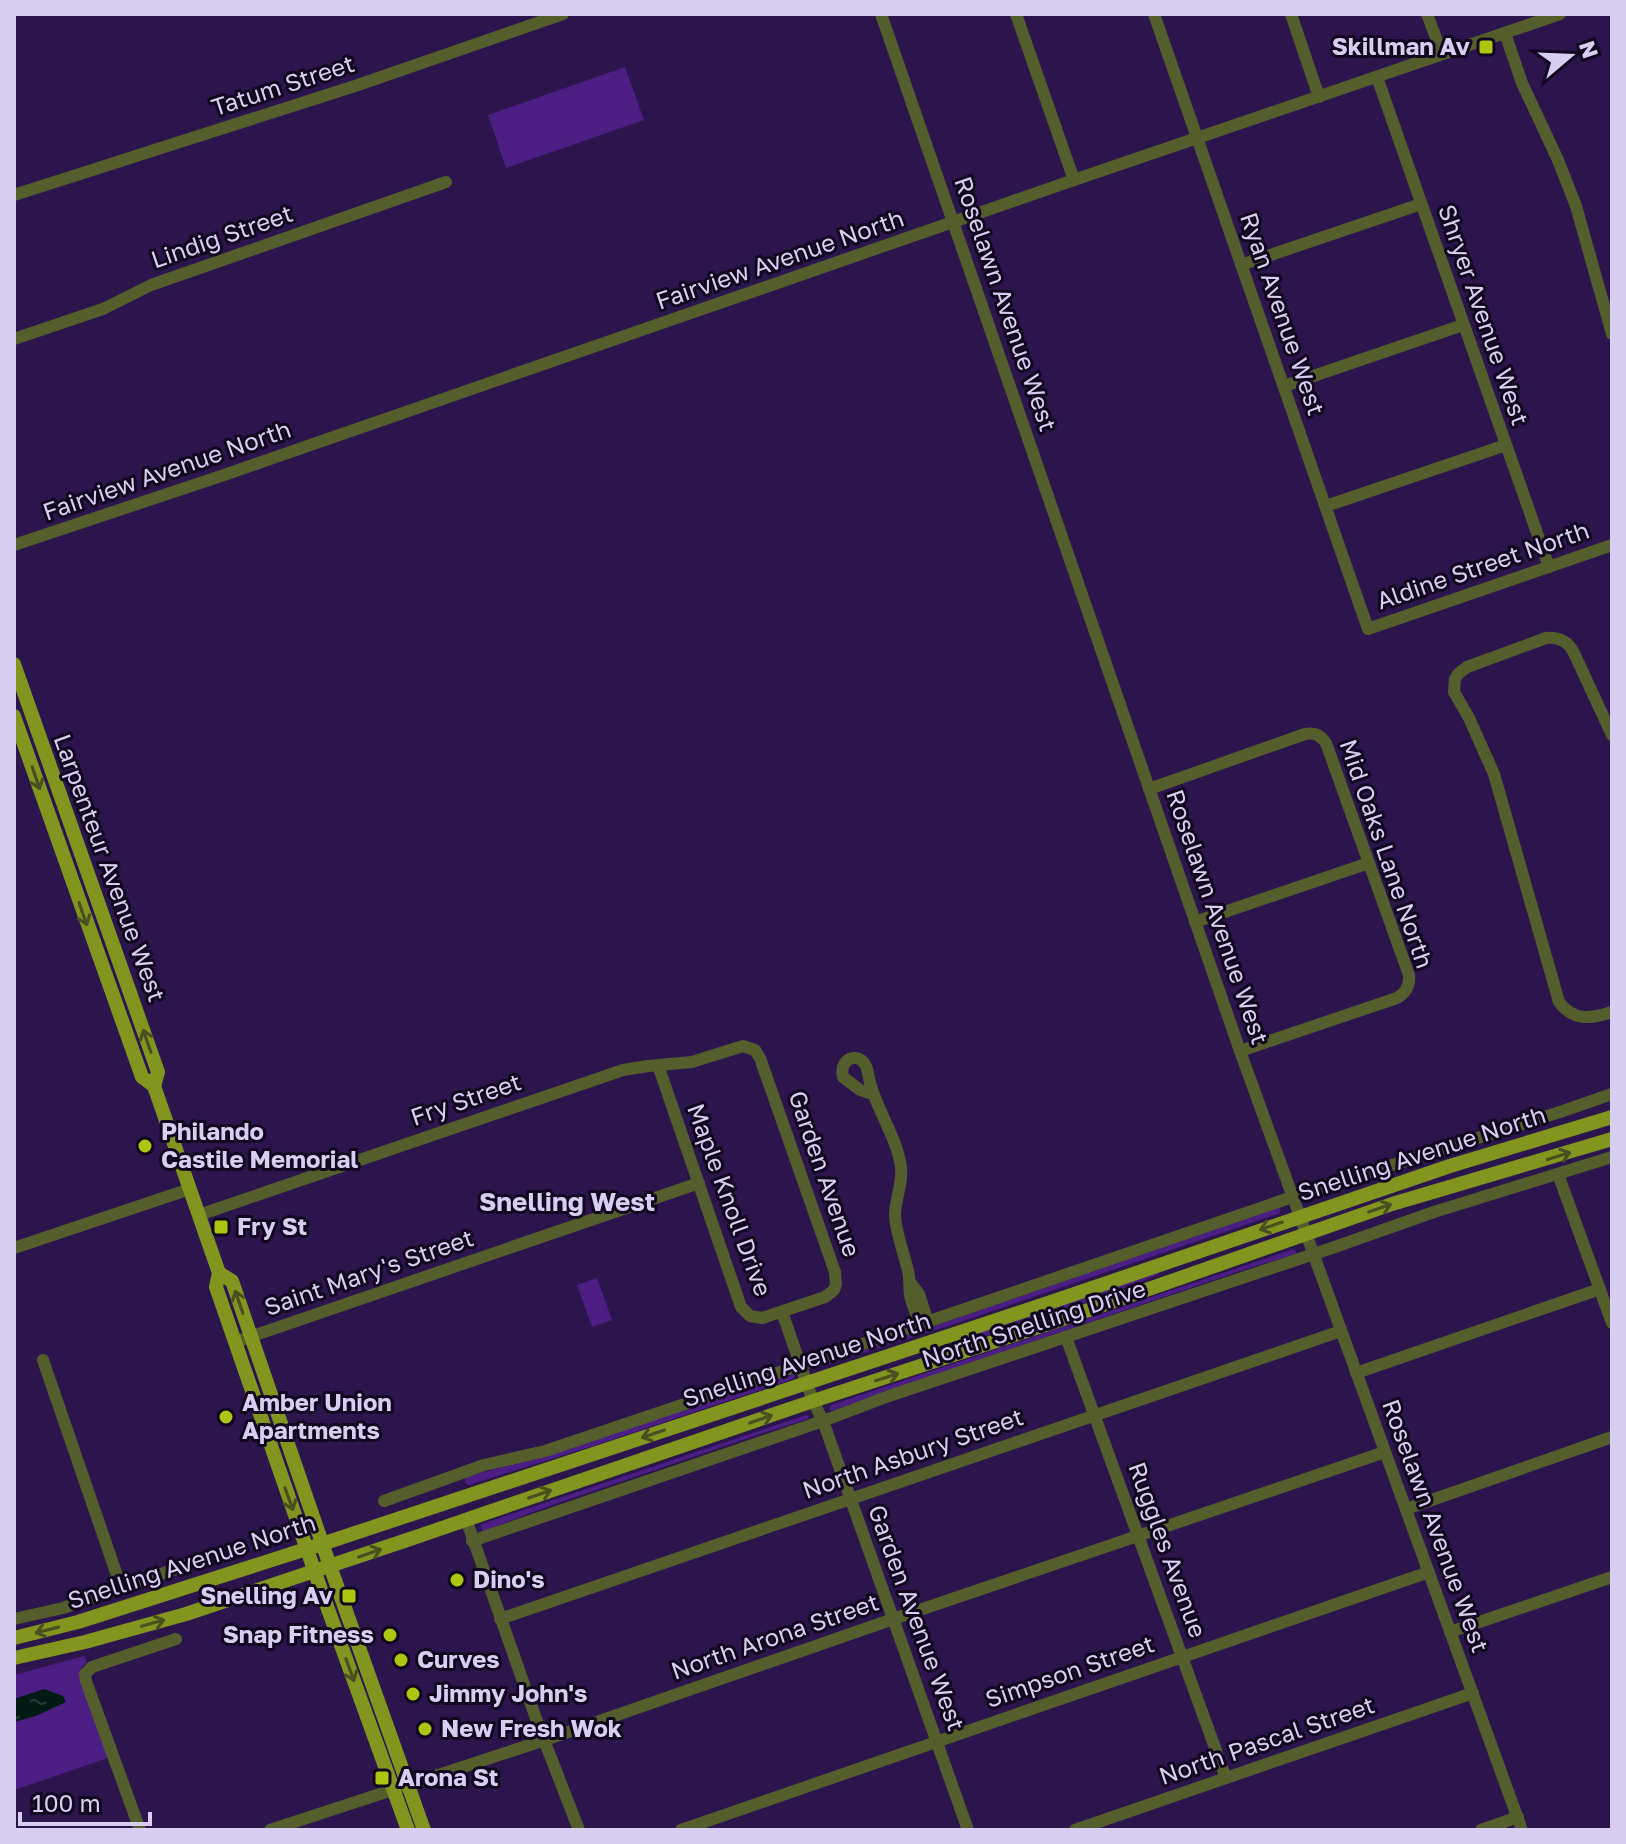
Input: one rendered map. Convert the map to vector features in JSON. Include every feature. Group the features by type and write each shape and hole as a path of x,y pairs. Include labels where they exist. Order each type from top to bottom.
{"main road":[{"name":"Larpenteur Avenue West","path":"14,664 158,1072 154,1086"},
{"name":"Larpenteur Avenue West","path":"14,716 142,1077 154,1086 219,1273 216,1287 314,1570 401,1787 424,1830"},
{"path":"58,840 74,835"},
{"name":"Snelling Avenue North","path":"14,1638 78,1622 322,1544 1450,1166 1612,1117"},
{"name":"Snelling Avenue North","path":"14,1658 186,1614 1060,1320 1392,1204 1612,1139"},
{"name":"Larpenteur Avenue West","path":"219,1273 232,1281 330,1566 401,1787 408,1830"},
{"path":"466,1519 466,1507 493,1488"}],"street":[{"name":"Tatum Street","path":"14,195 355,86 563,14"},
{"name":"Roselawn Avenue West","path":"881,14 1240,1051 1520,1824"},
{"path":"1016,14 1074,180"},
{"name":"Ryan Avenue West","path":"1154,14 1368,629"},
{"path":"1291,14 1319,97"},
{"path":"1427,14 1442,54"},
{"name":"Fairview Avenue North","path":"14,545 1560,14"},
{"path":"1505,33 1529,100 1558,160 1606,285 1612,334"},
{"name":"Shryer Avenue West","path":"1377,77 1549,567"},
{"name":"Lindig Street","path":"14,339 103,309 151,285 446,182"},
{"path":"1241,265 1421,204"},
{"path":"1284,386 1463,325"},
{"path":"1326,506 1506,445"},
{"name":"Aldine Street North","path":"1368,629 1612,545"},
{"path":"1612,735 1571,647 1563,640 1552,637 1529,644 1462,669 1455,679 1454,692 1494,774 1559,1002 1569,1013 1581,1018 1612,1012"},
{"name":"Mid Oaks Lane North","path":"1149,789 1305,734 1314,733 1322,738 1409,975 1410,982 1405,993 1397,998 1240,1051"},
{"path":"1195,922 1369,863"},
{"name":"Fry Street","path":"199,1215 602,1077 636,1067 692,1062 743,1046 751,1048"},
{"name":"Garden Avenue","path":"751,1048 760,1058 837,1278 829,1295 782,1312"},
{"name":"Maple Knoll Drive","path":"658,1065 741,1307 750,1316 762,1318 782,1312"},
{"path":"873,1094 901,1164 902,1185 896,1219 910,1282 919,1294 924,1323"},
{"path":"384,1501 495,1462 545,1451 1293,1197 1612,1094"},
{"name":"North Snelling Drive","path":"472,1541 1447,1207 1612,1157"},
{"path":"1558,1174 1600,1289 1608,1302 1612,1323"},
{"name":"Saint Mary's Street","path":"235,1342 699,1183"},
{"path":"14,1248 190,1189"},
{"path":"1356,1373 1600,1289"},
{"path":"782,1312 823,1421"},
{"name":"North Asbury Street","path":"500,1619 1341,1331"},
{"name":"Ruggles Avenue","path":"1066,1337 1226,1778"},
{"path":"43,1360 121,1587"},
{"name":"Garden Avenue West","path":"823,1421 968,1830"},
{"path":"1406,1509 1612,1437"},
{"name":"North Arona Street","path":"274,1829 545,1740 1385,1452"},
{"path":"452,1477 459,1499"},
{"path":"466,1519 579,1830"},
{"path":"14,1619 63,1608 193,1563"},
{"name":"Simpson Street","path":"681,1830 1429,1572"},
{"path":"1450,1632 1612,1577"},
{"path":"140,1830 85,1674 92,1667 176,1639"},
{"name":"North Pascal Street","path":"1075,1830 1473,1693"},
{"path":"1481,1830 1520,1824"}],"shaded area":[{"path":"625,67 644,120 506,168 488,115"},
{"path":"1278,1208 1280,1213 814,1369 815,1367"},
{"path":"1294,1249 1297,1254 831,1411 829,1409 831,1405"},
{"path":"1157,1271 1159,1274 1111,1294 954,1347 953,1344 1000,1324"},
{"path":"597,1278 612,1320 592,1327 577,1285"},
{"path":"795,1375 793,1379 599,1444 469,1485 465,1483 466,1477 551,1454"},
{"path":"806,1415 808,1419 484,1531 481,1529 482,1524"},
{"path":"84,1656 87,1663 79,1674 108,1758 14,1790 14,1675"}],"water":[{"path":"44,1689 63,1696 66,1702 14,1722 14,1699"}],"place":[{"name":"Skillman Av","path":"1486,47"},
{"name":"Philando Castile Memorial","path":"145,1146"},
{"name":"Fry St","path":"221,1227"},
{"name":"Amber Union Apartments","path":"226,1417"},
{"name":"Dino's","path":"457,1580"},
{"name":"Snelling Av","path":"349,1596"},
{"name":"Snap Fitness","path":"390,1635"},
{"name":"Curves","path":"401,1660"},
{"name":"Jimmy John's","path":"413,1694"},
{"name":"New Fresh Wok","path":"425,1729"},
{"name":"Arona St","path":"382,1778"}],"district":[{"name":"Snelling West","path":"567,1202"}]}
